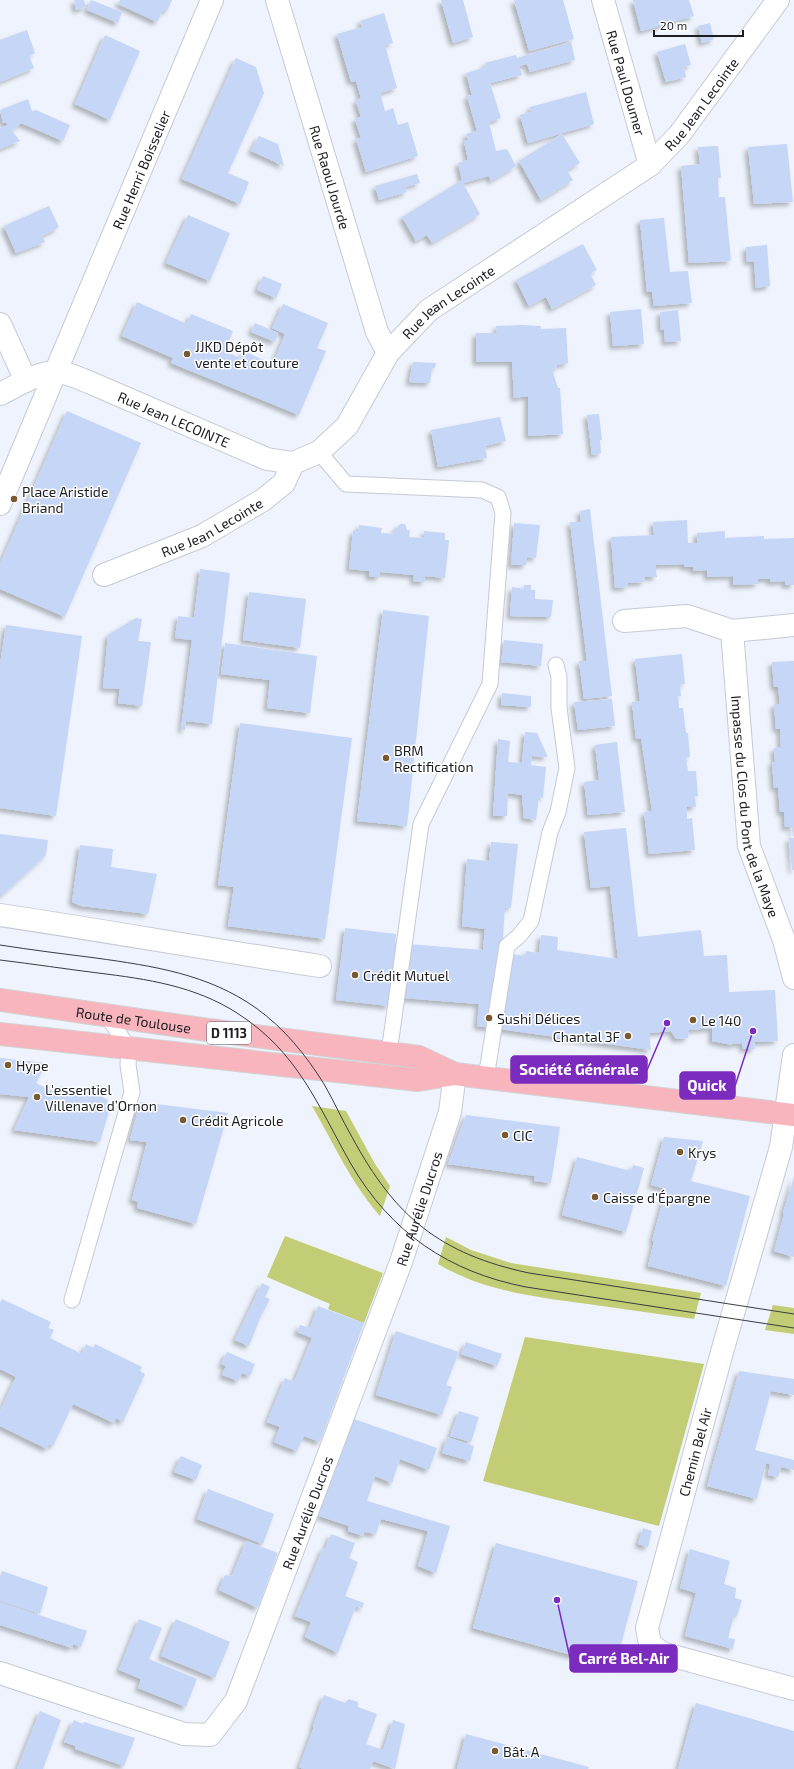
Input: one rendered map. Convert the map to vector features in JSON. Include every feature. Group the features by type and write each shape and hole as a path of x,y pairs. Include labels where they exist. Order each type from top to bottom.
{"main road":[{"name":"Route de Toulouse","path":"0,1000 201,1029 419,1057 455,1074"},
{"name":"Route de Toulouse","path":"0,1034 418,1080 455,1074 790,1114"}],"street":[{"name":"Rue Henri Boisselier","path":"0,504 212,0"},
{"name":"Rue Raoul Jourde","path":"277,0 377,332 388,353"},
{"name":"Rue Paul Doumer","path":"603,0 650,165"},
{"name":"Rue Jean Lecointe","path":"104,575 202,536 263,500 284,483 293,463 319,452 347,426 388,353 429,310 650,165 679,135 778,0"},
{"path":"3,331 26,381"},
{"path":"0,394 41,375 56,372"},
{"name":"Rue Jean LECOINTE","path":"56,372 91,383 267,459 293,463"},
{"path":"624,621 687,616 732,631 794,625"},
{"name":"Impasse du Clos du Pont de la Maye","path":"732,631 749,846 784,940 794,978"},
{"path":"0,915 91,928 210,950 320,966"},
{"path":"790,1114 794,1055"},
{"name":"Rue Aurélie Ducros","path":"0,1673 184,1734 210,1735 236,1701 401,1262 450,1112 455,1074"},
{"name":"Chemin Bel Air","path":"790,1114 722,1352 647,1628 650,1644 662,1653 794,1689"}],"lane":[{"path":"319,452 346,484 482,490 498,498 503,514 490,684 421,824 389,1053"},
{"path":"486,1078 507,946 519,936 531,921 550,832 558,812 567,768 559,708 559,677 556,665"},
{"path":"72,1300 132,1092 128,1065 129,1049 107,1015"}],"green space":[{"path":"312,1106 346,1111 375,1164 390,1186 380,1216 360,1190 343,1163"},
{"path":"285,1236 383,1273 364,1323 328,1309 330,1304 267,1277"},
{"path":"446,1237 471,1250 511,1263 701,1293 694,1319 549,1299 510,1292 473,1281 438,1264"},
{"path":"773,1305 794,1308 794,1334 765,1330"},
{"path":"525,1337 704,1364 659,1526 483,1481"}],"building":[{"path":"74,0 84,0 86,7 76,10"},
{"path":"91,0 122,12 118,23 87,10"},
{"path":"120,0 172,0 167,11 163,10 157,22 118,4"},
{"path":"441,0 463,0 473,37 453,43"},
{"path":"514,0 563,0 574,39 529,51"},
{"path":"633,0 689,0 694,16 641,31"},
{"path":"384,13 393,43 385,45 397,88 380,93 385,111 393,108 398,125 408,122 418,156 366,172 356,139 361,138 355,119 361,117 356,101 361,98 356,81 351,82 337,34 362,27 360,21"},
{"path":"710,23 714,39 702,43 698,26"},
{"path":"27,30 35,53 29,56 34,68 0,82 0,40"},
{"path":"105,35 140,51 110,120 75,104"},
{"path":"571,42 575,60 530,72 527,64 519,66 522,75 490,83 501,118 489,122 496,151 507,149 516,166 491,181 489,176 463,183 480,214 432,243 427,235 416,241 402,217 462,180 458,163 468,160 464,141 468,140 466,134 477,131 467,96 472,95 466,73 486,67 485,63 516,55 517,58"},
{"path":"685,44 691,65 684,67 686,77 666,82 657,52"},
{"path":"236,58 256,67 264,93 228,173 249,182 240,204 182,179"},
{"path":"586,92 594,124 528,143 520,115 531,112 530,107"},
{"path":"28,99 32,111 36,110 70,125 63,141 21,123 12,131 20,141 0,149 0,128 8,125 5,122 3,123 0,110"},
{"path":"562,134 580,163 567,170 573,180 541,200 519,161"},
{"path":"259,136 278,144 284,166 251,151"},
{"path":"787,144 793,202 754,204 748,147"},
{"path":"718,146 721,178 718,178 719,197 725,197 731,261 689,263 681,166 700,164 698,147"},
{"path":"417,174 420,183 405,187 407,192 379,200 375,186"},
{"path":"49,206 59,227 42,236 45,242 16,253 4,226"},
{"path":"188,215 230,233 210,281 166,263"},
{"path":"664,218 670,272 688,271 692,303 654,306 652,292 647,292 640,220"},
{"path":"583,244 597,270 590,273 596,285 552,309 546,297 529,306 516,280"},
{"path":"767,245 770,286 756,288 754,261 747,262 746,247"},
{"path":"263,276 282,284 276,298 257,290"},
{"path":"137,302 187,324 191,314 233,331 225,351 240,358 244,351 273,364 285,334 272,328 283,304 328,323 317,348 326,351 299,415 171,363 173,358 122,336"},
{"path":"641,309 644,344 613,346 610,312"},
{"path":"678,310 681,341 665,342 664,329 661,330 660,312"},
{"path":"255,323 278,333 275,342 251,332"},
{"path":"496,326 541,326 541,329 566,328 568,363 557,365 557,368 552,369 558,388 560,388 563,434 528,436 528,396 514,398 512,362 476,362 476,333 497,333"},
{"path":"413,362 436,363 435,368 432,368 430,383 409,382"},
{"path":"67,411 141,443 65,617 0,589 0,564"},
{"path":"599,414 602,440 600,440 601,453 592,455 587,415"},
{"path":"500,417 506,441 485,446 487,458 438,467 431,430"},
{"path":"590,509 612,696 584,699 579,661 587,661 570,522 581,522 580,511"},
{"path":"687,520 688,543 697,543 697,533 725,531 725,538 764,536 764,539 794,538 794,585 785,585 785,581 770,582 770,579 758,579 758,584 733,585 733,576 707,577 707,570 693,571 693,567 684,567 684,564 655,565 657,577 645,577 644,582 628,583 627,587 615,588 611,537 654,535 653,522"},
{"path":"514,523 540,525 536,558 527,557 526,565 511,565"},
{"path":"405,524 407,530 410,530 409,537 424,538 424,531 445,533 445,540 449,540 445,578 425,576 425,582 413,581 414,575 380,572 380,577 369,577 369,571 349,569 353,531 358,531 359,525 382,528 381,533 395,534 394,529 398,529 398,526"},
{"path":"200,569 230,573 212,724 186,721 185,730 181,729 192,640 175,638 178,616 194,618"},
{"path":"524,585 531,585 531,590 535,590 535,599 553,600 551,617 510,616 512,587 524,589"},
{"path":"249,592 306,599 300,648 243,640"},
{"path":"383,610 429,616 407,826 357,821"},
{"path":"136,618 142,619 138,641 151,642 142,706 118,703 120,689 103,688 108,635"},
{"path":"6,625 82,636 56,816 0,808 0,665"},
{"path":"504,640 543,644 541,666 501,662"},
{"path":"225,643 317,656 310,713 267,708 270,680 221,674"},
{"path":"682,654 685,684 680,684 681,696 678,696 679,708 683,708 686,733 688,733 690,757 686,758 688,771 696,771 698,796 695,796 696,807 687,807 687,819 692,818 695,850 649,854 644,812 652,811 641,738 636,739 632,702 640,701 635,659"},
{"path":"794,661 793,836 792,827 785,827 784,812 780,812 778,787 774,788 772,762 775,762 774,748 781,747 780,729 776,729 774,704 780,704 778,687 774,687 772,662"},
{"path":"502,693 531,696 531,707 501,705"},
{"path":"612,699 615,726 578,730 574,702"},
{"path":"240,723 352,738 325,939 228,926 234,887 218,885"},
{"path":"525,732 537,733 548,757 532,756 531,765 546,767 543,798 539,797 536,820 524,818 522,795 508,793 507,816 493,816 498,739 510,741 508,762 522,763"},
{"path":"617,742 625,812 588,815 584,782 599,780 595,745"},
{"path":"626,828 638,937 701,930 704,956 727,955 729,992 775,990 778,1041 754,1042 755,1049 743,1049 742,1043 732,1045 712,1041 712,1028 689,1030 688,1038 676,1039 671,1031 649,1033 651,1050 477,1026 479,1004 390,997 389,1006 336,1000 345,928 396,934 395,943 483,950 485,929 462,926 467,859 489,861 491,842 518,844 511,908 505,907 500,984 512,954 525,956 526,951 539,953 541,935 558,937 557,950 618,959 610,886 591,888 584,832"},
{"path":"0,834 48,840 46,855 0,897"},
{"path":"789,838 794,838 794,870 792,870"},
{"path":"80,845 113,849 111,867 157,874 148,914 81,906 72,902"},
{"path":"0,1058 46,1063 36,1083 56,1093 61,1086 81,1095 85,1088 108,1100 105,1107 110,1108 100,1142 14,1130 29,1097 0,1094"},
{"path":"140,1102 228,1113 196,1224 137,1208 138,1202 132,1200 147,1142 130,1140"},
{"path":"466,1115 560,1127 551,1183 534,1181 535,1176 448,1164"},
{"path":"664,1137 703,1141 691,1181 750,1196 726,1286 648,1266 654,1241 652,1241 666,1189 651,1185"},
{"path":"577,1157 631,1171 633,1165 644,1168 626,1232 562,1215"},
{"path":"794,1176 794,1257 774,1251"},
{"path":"262,1283 270,1287 265,1297 270,1299 260,1318 249,1346 235,1340"},
{"path":"2,1299 51,1322 48,1328 54,1330 50,1338 82,1354 86,1344 93,1348 95,1344 142,1367 140,1371 145,1374 123,1422 116,1418 114,1423 73,1404 53,1446 49,1444 47,1449 0,1426 0,1411 16,1377 0,1369 0,1303"},
{"path":"318,1306 364,1323 320,1442 304,1436 297,1451 274,1442 280,1427 267,1422 285,1378 294,1382 312,1338 297,1332 300,1325 310,1328"},
{"path":"396,1331 459,1352 446,1385 452,1387 442,1415 376,1395"},
{"path":"466,1342 502,1354 497,1366 461,1354"},
{"path":"227,1352 255,1364 250,1376 242,1373 238,1381 222,1375 226,1366 221,1364"},
{"path":"739,1371 794,1379 794,1395 771,1391 755,1450 794,1460 794,1470 781,1467 778,1477 768,1475 770,1464 766,1463 757,1499 707,1486"},
{"path":"459,1411 479,1417 471,1442 450,1436"},
{"path":"354,1419 437,1448 429,1470 400,1459 392,1483 375,1476 367,1501 450,1526 436,1573 418,1566 428,1531 381,1519 376,1534 364,1532 363,1536 348,1531 349,1526 319,1516"},
{"path":"447,1437 474,1446 470,1461 442,1453"},
{"path":"181,1456 202,1465 196,1480 174,1472"},
{"path":"208,1489 274,1514 263,1544 197,1519"},
{"path":"643,1528 652,1531 648,1547 638,1544"},
{"path":"331,1534 355,1543 349,1558 358,1562 345,1596 364,1603 362,1608 356,1606 338,1653 305,1637 311,1622 295,1616 323,1548 325,1549"},
{"path":"246,1541 278,1553 258,1608 219,1590 225,1575 232,1576"},
{"path":"496,1543 638,1581 615,1667 473,1628"},
{"path":"690,1549 730,1561 724,1584 736,1588 735,1598 742,1600 737,1616 734,1616 728,1638 735,1639 733,1649 685,1636 696,1593 680,1588"},
{"path":"2,1571 48,1587 40,1614 0,1601 0,1579"},
{"path":"0,1602 87,1631 81,1647 73,1644 72,1648 0,1625"},
{"path":"139,1619 162,1628 149,1659 197,1679 186,1707 138,1688 141,1679 119,1670"},
{"path":"176,1619 230,1642 215,1678 161,1656"},
{"path":"324,1695 345,1703 349,1699 358,1702 358,1707 377,1714 366,1744 383,1750 393,1720 405,1724 395,1769 373,1761 370,1769 303,1769 299,1767"},
{"path":"696,1703 794,1731 794,1769 678,1769"},
{"path":"40,1711 61,1720 43,1769 17,1769"},
{"path":"74,1720 83,1724 84,1722 135,1738 124,1766 75,1749 76,1746 64,1742"},
{"name":"Bât. A","path":"466,1734 589,1767 588,1769 457,1769"}],"tram line":[{"path":"0,945 159,968 199,979 238,996 276,1024 310,1063 324,1084 348,1131 368,1165 385,1189 403,1210 423,1228 445,1243 470,1255 498,1265 529,1273 794,1314"},
{"path":"0,960 134,978 170,985 204,996 237,1013 258,1028 291,1062 316,1100 351,1164 384,1210 425,1246 447,1260 498,1280 526,1287 794,1328"}],"place":[{"name":"JJKD Dépôt vente et couture","path":"187,354"},
{"name":"Place Aristide Briand","path":"14,499"},
{"name":"BRM Rectification","path":"386,758"},
{"name":"Crédit Mutuel","path":"355,975"},
{"name":"Sushi Délices","path":"489,1018"},
{"name":"Le 140","path":"693,1020"},
{"name":"Société Générale","path":"667,1023"},
{"name":"Quick","path":"753,1031"},
{"name":"Chantal 3F","path":"628,1036"},
{"name":"Hype","path":"8,1065"},
{"name":"L'essentiel Villenave d’Ornon","path":"37,1097"},
{"name":"Crédit Agricole","path":"183,1120"},
{"name":"CIC","path":"505,1135"},
{"name":"Krys","path":"680,1152"},
{"name":"Caisse d'Épargne","path":"595,1197"},
{"name":"Carré Bel-Air","path":"557,1600"},
{"name":"Bât. A","path":"495,1751"}]}
